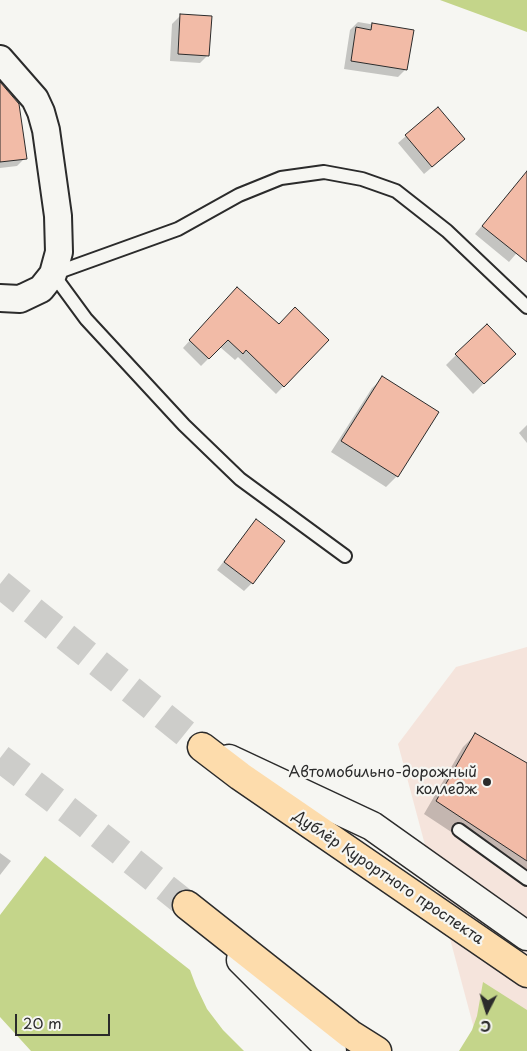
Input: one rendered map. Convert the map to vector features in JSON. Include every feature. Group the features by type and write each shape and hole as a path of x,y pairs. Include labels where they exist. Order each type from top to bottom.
{"main road":[{"name":"Дублёр Курортного проспекта","path":"525,932 372,826 202,747 240,776 527,973"},
{"path":"332,1051 187,905 350,1034 377,1051"}],"street":[{"path":"0,59 34,98 41,112 46,130 58,216 59,252 53,274 40,290 20,299 0,298"}],"lane":[{"path":"345,556 240,479 198,438 86,319 53,274 178,228 240,195 281,178 324,172 362,178 396,191 447,231 527,307"},
{"path":"459,830 527,879"}],"shaded area":[{"path":"527,647 527,1051 480,1051 398,744 456,667"}],"green space":[{"path":"440,0 527,0 527,32"},
{"path":"45,856 190,970 207,1009 223,1030 244,1051 31,1051 0,1017 0,915"},
{"path":"483,982 527,1010 527,1051 459,1051 472,1030 477,1016"}],"building":[{"path":"180,14 212,16 209,56 178,54"},
{"path":"372,23 414,30 407,70 351,61 356,27 371,30"},
{"path":"0,82 19,104 27,159 0,162"},
{"path":"438,107 465,139 432,167 405,135"},
{"path":"527,171 527,262 482,226"},
{"path":"237,287 279,324 295,307 329,340 284,387 246,350 243,354 228,340 209,359 189,340"},
{"path":"487,324 516,354 484,384 455,354"},
{"path":"382,376 439,412 398,477 341,441"},
{"path":"256,519 285,541 253,584 224,562"},
{"name":"Автомобильно-дорожный колледж","path":"475,733 527,763 527,861 436,801"}],"tunnel":[{"path":"0,584 202,747"},
{"path":"0,758 187,905"}],"place":[{"name":"Автомобильно-дорожный колледж","path":"487,782"}]}
